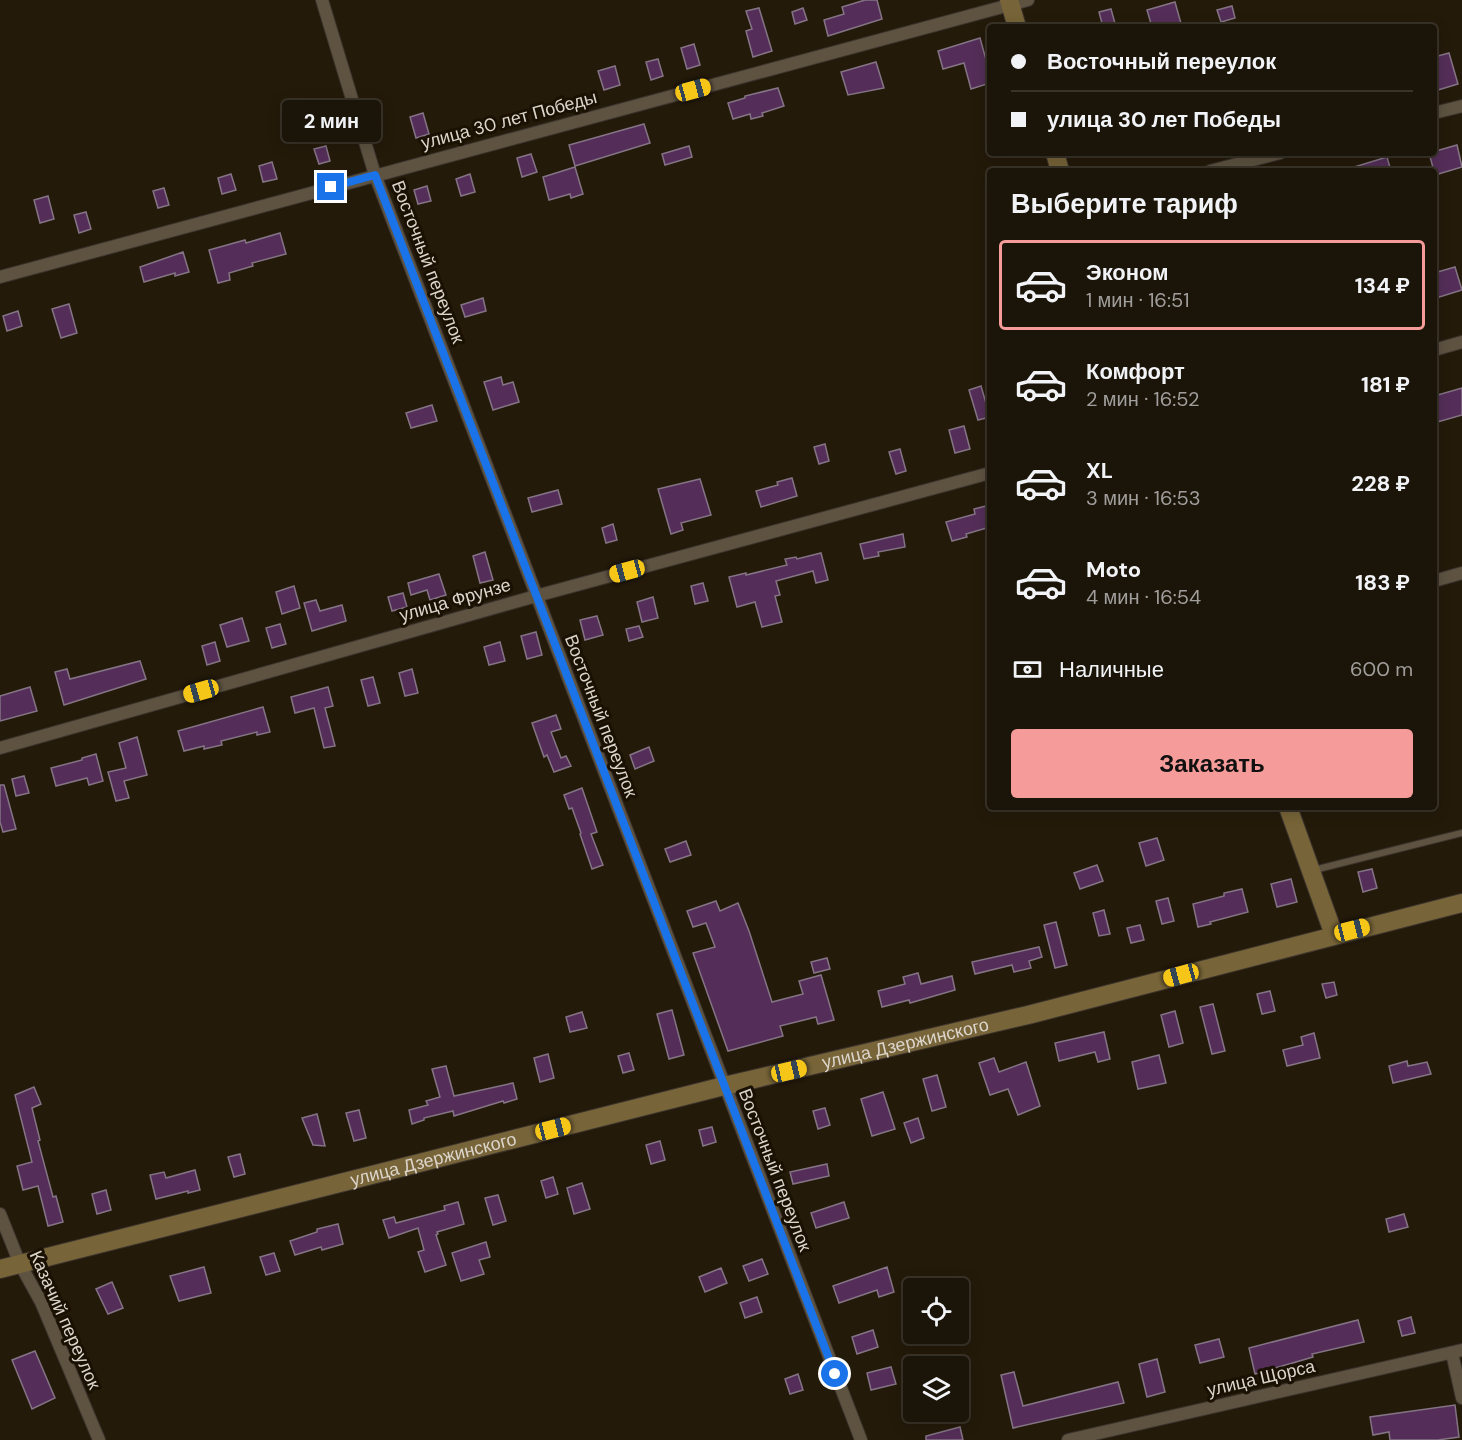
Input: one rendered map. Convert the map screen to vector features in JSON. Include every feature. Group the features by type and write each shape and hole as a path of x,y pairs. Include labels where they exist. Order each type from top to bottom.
{"street":[{"name":"Восточный переулок","path":"322,0 375,175 861,1440"},
{"name":"улица 30 лет Победы","path":"0,277 1016,2"},
{"path":"1016,2 1017,24"},
{"path":"1437,112 1462,106"},
{"path":"1222,168 1268,156"},
{"path":"1437,349 1462,342"},
{"name":"улица Фрунзе","path":"0,748 536,596 987,474"},
{"path":"1437,580 1462,573"},
{"path":"1289,810 1334,935"},
{"name":"улица Дзержинского","path":"0,1269 724,1086 1028,1015 1462,903"},
{"name":"Казачий переулок","path":"0,1214 20,1264 41,1302 99,1440"},
{"path":"1457,1352 1462,1398"},
{"name":"улица Щорса","path":"1068,1440 1457,1352"}],"lane":[{"path":"1311,871 1462,833"}],"building":[{"path":"865,0 877,0 882,19 828,36 824,20 844,14 842,7"},
{"path":"1175,2 1181,24 1151,24 1147,10"},
{"path":"1232,6 1235,18 1221,22 1217,10"},
{"path":"759,8 772,51 753,57 746,31 752,29 746,11"},
{"path":"803,8 807,20 795,24 792,12"},
{"path":"1111,9 1115,24 1102,24 1099,12"},
{"path":"980,38 987,63 987,84 971,89 964,63 943,69 938,51"},
{"path":"694,44 700,65 687,69 681,48"},
{"path":"1449,53 1458,84 1438,90 1437,56"},
{"path":"658,59 663,76 651,80 646,62"},
{"path":"876,62 884,88 848,95 841,72"},
{"path":"615,66 620,85 604,90 598,71"},
{"path":"778,88 784,106 762,113 763,116 751,119 750,114 733,119 728,103 745,98 745,96"},
{"path":"423,113 429,134 416,138 410,117"},
{"path":"644,124 650,143 575,166 569,145"},
{"path":"1457,145 1462,167 1437,174 1437,168 1433,168 1430,156 1437,156 1437,151"},
{"path":"326,146 330,161 319,164 314,149"},
{"path":"689,146 692,157 665,165 662,154"},
{"path":"531,154 537,172 522,177 517,158"},
{"path":"1387,157 1390,168 1351,168"},
{"path":"272,162 277,179 263,182 259,166"},
{"path":"575,167 583,194 571,198 570,194 549,200 543,177"},
{"path":"231,174 236,190 222,194 218,178"},
{"path":"470,174 475,192 461,196 456,179"},
{"path":"427,186 431,201 418,204 414,190"},
{"path":"164,188 169,205 158,208 153,191"},
{"path":"48,196 54,219 40,223 34,200"},
{"path":"86,212 91,229 79,233 74,215"},
{"path":"280,233 286,254 252,263 253,266 229,273 230,280 218,283 209,250 245,240 246,243"},
{"path":"183,252 189,272 175,276 175,273 144,282 140,267"},
{"path":"1455,267 1462,290 1437,298 1437,272"},
{"path":"483,298 486,311 465,317 461,305"},
{"path":"69,304 77,333 61,338 52,309"},
{"path":"18,311 22,326 7,331 3,316"},
{"path":"501,377 503,385 513,382 519,402 493,410 484,382"},
{"path":"981,386 987,407 987,418 978,420 969,390"},
{"path":"1462,388 1462,415 1437,422 1437,395"},
{"path":"432,405 437,421 411,428 406,413"},
{"path":"964,426 970,449 955,453 949,430"},
{"path":"825,444 829,461 819,464 814,447"},
{"path":"900,449 906,471 896,474 889,452"},
{"path":"792,478 797,496 761,507 756,491 778,485 777,482"},
{"path":"700,479 711,515 681,523 683,530 671,534 658,489"},
{"path":"558,490 562,504 532,512 528,498"},
{"path":"986,506 987,528 952,541 946,522 975,514 974,509"},
{"path":"613,524 617,540 606,543 602,528"},
{"path":"903,534 905,547 878,552 879,556 864,559 860,544"},
{"path":"485,552 493,580 480,583 473,556"},
{"path":"821,553 828,580 816,583 813,571 776,581 780,595 775,596 782,622 762,627 755,602 737,607 729,577 787,565 785,559 796,557 797,559"},
{"path":"439,574 446,595 430,600 427,590 411,595 408,583"},
{"path":"703,583 708,601 695,604 691,586"},
{"path":"294,586 300,608 282,614 276,592"},
{"path":"403,593 407,607 392,611 388,597"},
{"path":"653,597 658,618 642,622 637,602"},
{"path":"316,600 320,611 342,605 346,621 312,631 304,603"},
{"path":"597,616 603,635 585,640 580,620"},
{"path":"242,618 249,641 227,647 220,625"},
{"path":"280,624 286,644 272,648 266,628"},
{"path":"639,626 643,637 629,641 626,629"},
{"path":"536,632 542,655 527,659 521,636"},
{"path":"215,642 220,661 207,665 202,646"},
{"path":"500,642 505,661 489,665 484,647"},
{"path":"140,661 146,679 64,705 55,672 67,669 70,679"},
{"path":"412,669 418,693 405,696 399,673"},
{"path":"373,677 380,703 368,706 361,680"},
{"path":"30,687 37,711 0,721 0,696"},
{"path":"328,687 333,706 325,708 335,746 324,748 314,708 295,713 291,697"},
{"path":"263,707 270,732 257,735 257,732 221,741 222,745 204,749 204,746 184,751 178,731"},
{"path":"556,715 561,729 551,732 561,758 566,756 571,766 554,772 547,755 544,757 532,723"},
{"path":"137,737 147,775 124,781 129,798 116,801 108,772 126,768 119,743"},
{"path":"649,747 654,761 635,769 630,755"},
{"path":"96,754 103,781 89,785 87,778 56,786 51,768"},
{"path":"24,776 29,793 16,796 12,779"},
{"path":"0,785 4,785 16,829 3,832 0,822"},
{"path":"582,788 597,832 591,834 603,865 592,869 572,808 569,809 564,795"},
{"path":"1157,838 1164,860 1146,866 1139,843"},
{"path":"686,841 691,855 670,862 665,849"},
{"path":"1097,865 1103,881 1080,889 1074,873"},
{"path":"1372,869 1377,888 1363,892 1358,872"},
{"path":"1291,879 1297,902 1277,907 1271,884"},
{"path":"1242,889 1248,912 1198,927 1193,904"},
{"path":"1168,898 1174,921 1162,924 1156,901"},
{"path":"716,901 720,911 738,903 772,1002 803,994 799,981 821,975 834,1020 818,1024 816,1017 780,1026 783,1036 728,1051 693,953 715,947 706,923 693,927 687,911"},
{"path":"1104,910 1110,934 1099,936 1093,913"},
{"path":"1056,922 1067,965 1055,968 1044,925"},
{"path":"1140,925 1144,940 1131,943 1127,928"},
{"path":"1039,947 1042,957 1029,961 1031,968 1014,972 1012,965 975,974 972,962"},
{"path":"827,958 830,969 814,973 811,962"},
{"path":"918,973 921,984 952,976 955,990 910,1003 909,1000 882,1007 878,991 905,984 903,977"},
{"path":"1334,982 1337,995 1326,998 1322,984"},
{"path":"1270,991 1275,1011 1262,1014 1257,994"},
{"path":"1213,1004 1225,1051 1212,1054 1200,1007"},
{"path":"672,1010 684,1055 669,1059 657,1014"},
{"path":"1175,1011 1183,1043 1169,1047 1161,1015"},
{"path":"582,1012 587,1028 570,1032 566,1017"},
{"path":"1104,1032 1110,1059 1098,1062 1095,1052 1059,1061 1055,1043"},
{"path":"1314,1033 1320,1058 1287,1066 1283,1050 1303,1045 1301,1037"},
{"path":"629,1053 634,1070 623,1073 618,1056"},
{"path":"548,1054 554,1078 540,1082 534,1058"},
{"path":"1159,1055 1166,1083 1138,1089 1132,1062"},
{"path":"994,1058 999,1072 1026,1062 1040,1106 1018,1115 1008,1089 990,1095 979,1063"},
{"path":"1407,1061 1408,1066 1427,1062 1431,1074 1393,1083 1389,1066"},
{"path":"446,1066 454,1096 513,1083 517,1099 454,1116 453,1111 424,1118 412,1124 409,1110 428,1105 426,1101 440,1097 432,1069"},
{"path":"937,1075 946,1107 932,1111 923,1079"},
{"path":"34,1087 41,1104 32,1108 40,1140 38,1141 53,1197 56,1196 63,1222 48,1226 38,1186 23,1190 17,1166 32,1162 15,1095"},
{"path":"883,1092 895,1129 872,1136 861,1099"},
{"path":"825,1108 830,1125 818,1129 813,1111"},
{"path":"359,1110 366,1138 354,1141 346,1113"},
{"path":"317,1114 325,1146 313,1145 302,1118"},
{"path":"918,1118 924,1138 911,1143 904,1123"},
{"path":"712,1127 716,1142 703,1146 699,1130"},
{"path":"660,1141 665,1160 651,1164 646,1145"},
{"path":"240,1154 245,1174 234,1177 228,1157"},
{"path":"827,1164 829,1176 793,1184 790,1172"},
{"path":"195,1170 200,1190 156,1199 150,1175 164,1172 166,1178"},
{"path":"553,1177 558,1194 546,1198 541,1181"},
{"path":"582,1183 590,1209 574,1214 567,1188"},
{"path":"106,1190 111,1210 97,1214 92,1194"},
{"path":"498,1195 506,1221 493,1225 485,1198"},
{"path":"458,1202 464,1224 437,1232 436,1235 446,1265 425,1272 418,1252 424,1250 418,1228 389,1238 383,1220 394,1217 396,1223 445,1210 444,1206"},
{"path":"844,1202 849,1218 816,1228 811,1213"},
{"path":"1404,1214 1408,1227 1389,1232 1386,1219"},
{"path":"338,1224 343,1244 322,1250 321,1247 295,1255 290,1241 317,1232 317,1229"},
{"path":"486,1242 490,1257 479,1260 484,1274 461,1281 452,1253"},
{"path":"274,1253 280,1271 266,1275 260,1257"},
{"path":"762,1259 768,1274 749,1281 743,1266"},
{"path":"204,1267 211,1293 179,1301 170,1276"},
{"path":"887,1267 894,1292 879,1297 877,1290 839,1303 833,1286"},
{"path":"721,1268 727,1283 705,1292 699,1277"},
{"path":"112,1282 123,1308 108,1314 96,1289"},
{"path":"757,1297 762,1312 745,1318 740,1303"},
{"path":"1411,1317 1415,1333 1402,1336 1398,1321"},
{"path":"1358,1320 1364,1342 1312,1354 1313,1357 1255,1374 1249,1348"},
{"path":"873,1330 878,1347 857,1354 852,1337"},
{"path":"1219,1339 1224,1357 1200,1363 1195,1345"},
{"path":"35,1351 55,1398 32,1409 12,1360"},
{"path":"1157,1359 1165,1392 1147,1397 1139,1364"},
{"path":"891,1367 896,1384 871,1390 867,1373"},
{"path":"1014,1372 1023,1406 1118,1382 1124,1403 1013,1428 1001,1375"},
{"path":"798,1374 803,1390 790,1394 785,1379"},
{"path":"1455,1405 1459,1437 1438,1440 1390,1440 1389,1432 1373,1435 1370,1417"},
{"path":"960,1427 963,1440 926,1440 926,1436"}],"route":[{"path":"331,187 375,175 835,1374"}]}
